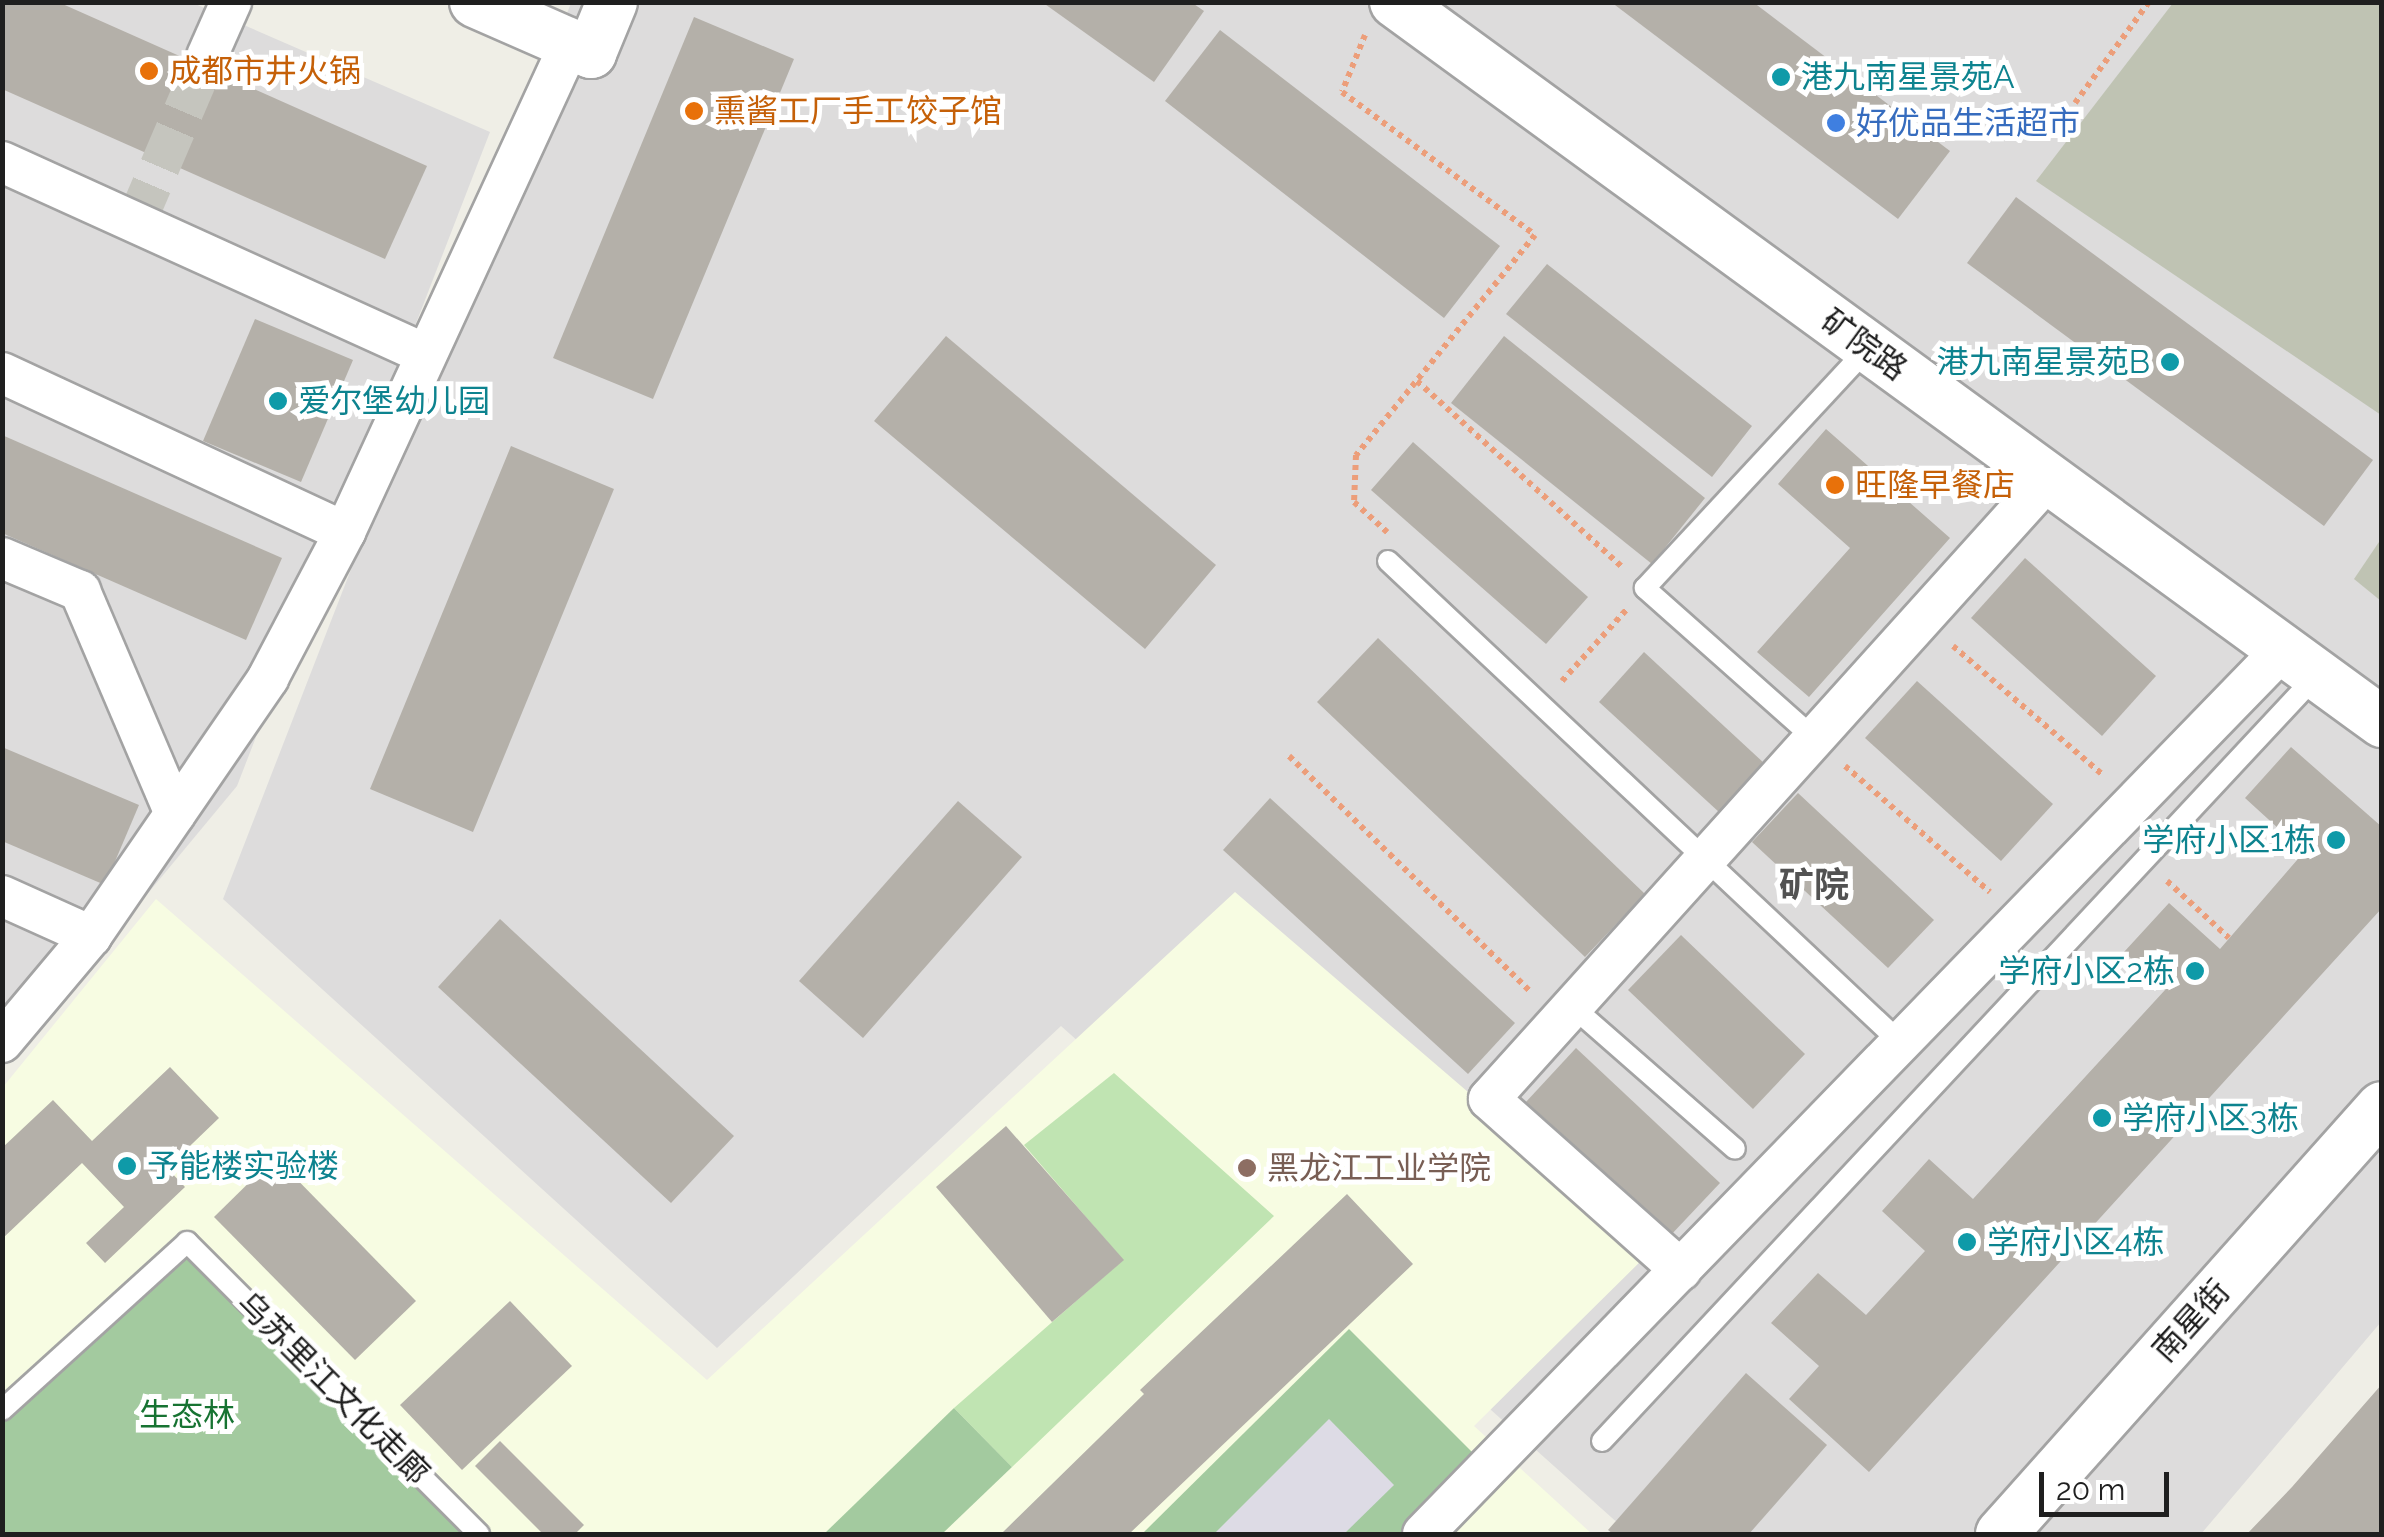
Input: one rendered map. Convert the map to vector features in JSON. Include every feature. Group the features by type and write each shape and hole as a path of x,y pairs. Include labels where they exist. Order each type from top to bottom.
{"street":[{"path":"207,56 230,2"},
{"path":"475,2 581,49"},
{"path":"2,1042 90,936 268,678 344,532 425,354 581,49 612,2"},
{"name":"矿院路","path":"1381,17 1868,348 2382,722"},
{"path":"2,162 425,354"},
{"path":"2,373 344,532"},
{"path":"1681,1270 1489,1099 2048,479"},
{"path":"2,558 80,591 175,814"},
{"path":"1423,1534 1901,1043 2299,662"},
{"path":"2,896 90,936"},
{"name":"南星街","path":"2002,1534 2382,1108"}],"lane":[{"path":"1816,740 1646,588 1868,348"},
{"path":"1388,562 1901,1043"},
{"path":"1602,1441 2299,662"},
{"path":"1567,1013 1735,1149"},
{"name":"乌苏里江文化走廊","path":"2,1410 187,1242 479,1534"}],"path":[{"path":"2075,103 2149,2"},
{"path":"1381,17 1342,92 1535,235 1356,455 1354,502 1392,536 1388,562"},
{"path":"1416,381 1646,588 1540,706"},
{"path":"1923,620 2103,776"},
{"path":"1289,756 1567,1013"},
{"path":"1846,766 1976,880"},
{"path":"2182,895 2229,938"}],"shaded area":[{"path":"3,3 193,3 490,132 237,786 3,1068"},
{"path":"571,3 2381,3 2381,1322 2201,1534 1630,1534 1061,1026 717,1348 223,899"},
{"path":"2173,3 2381,3 2381,415 2036,181"},
{"path":"2381,539 2382,601 2354,579"},
{"name":"黑龙江工业学院","path":"1235,892 1652,1250 1474,1426 1592,1534 3,1534 3,1087 156,899 707,1380"},
{"path":"1329,1419 1394,1485 1344,1534 1214,1534"}],"green space":[{"path":"1114,1073 1274,1216 1012,1467 954,1408 1123,1260 1024,1145"},
{"name":"生态林","path":"191,1245 466,1534 3,1534 3,1422"},
{"path":"1349,1329 1482,1462 1409,1534 1142,1534"},
{"path":"954,1408 1012,1467 942,1534 824,1534"}],"building":[{"path":"2,2 58,2 427,166 385,259 2,89"},
{"path":"1042,2 1191,2 1204,11 1154,82"},
{"name":"港九南星景苑A","path":"1611,2 1753,2 1950,151 1898,219"},
{"path":"694,17 794,59 653,399 553,358"},
{"path":"1220,30 1500,246 1444,318 1165,101"},
{"name":"港九南星景苑B","path":"2016,197 2373,460 2324,526 1967,263"},
{"path":"1547,264 1752,426 1712,477 1506,314"},
{"name":"爱尔堡幼儿园","path":"255,319 353,360 301,482 203,441"},
{"path":"946,336 1216,565 1145,649 874,421"},
{"path":"1504,336 1705,498 1652,564 1451,403"},
{"path":"1826,429 1950,538 1809,697 1757,652 1850,548 1778,484"},
{"path":"2,435 282,558 246,640 2,533"},
{"path":"1413,442 1588,597 1546,644 1371,490"},
{"path":"511,446 614,489 473,832 370,789"},
{"path":"2025,558 2156,676 2102,736 1971,618"},
{"path":"1378,638 1645,894 1585,957 1317,702"},
{"path":"1644,652 1765,764 1720,813 1599,702"},
{"path":"1917,681 2053,804 2001,861 1865,738"},
{"path":"2,747 139,805 105,885 2,841"},
{"path":"2291,747 2382,827 2382,908 1869,1472 1789,1399 1819,1366 1771,1323 1818,1273 1866,1315 1925,1251 1882,1211 1929,1159 1973,1199 2165,990 2124,952 2169,903 2220,949 2304,852 2245,798"},
{"path":"1798,793 1934,920 1888,968 1752,842"},
{"path":"1270,798 1515,1023 1468,1074 1223,850"},
{"path":"958,801 1022,857 863,1038 799,981"},
{"path":"500,919 734,1136 671,1203 438,987"},
{"path":"1681,935 1805,1054 1753,1109 1628,990"},
{"path":"1576,1048 1720,1183 1669,1237 1525,1103"},
{"name":"予能楼实验楼","path":"170,1067 219,1118 167,1168 185,1187 105,1263 86,1243 124,1207 82,1163 2,1239 2,1148 53,1100 92,1141"},
{"path":"1006,1126 1124,1260 1052,1322 936,1187"},
{"path":"275,1157 416,1301 355,1360 214,1217"},
{"path":"1347,1194 1413,1264 1129,1534 1003,1532 1144,1394 1140,1390"},
{"path":"510,1301 572,1366 462,1470 400,1405"},
{"path":"1746,1373 1827,1445 1749,1534 1613,1534 1608,1530"},
{"path":"2382,1384 2382,1534 2247,1534 2292,1487"},
{"path":"500,1441 584,1525 575,1534 543,1534 475,1466"}],"tunnel":[{"path":"136,222 207,56"}],"place":[{"name":"成都市井火锅","path":"149,71"},
{"name":"港九南星景苑A","path":"1781,77"},
{"name":"熏酱工厂手工饺子馆","path":"694,111"},
{"name":"好优品生活超市","path":"1836,123"},
{"name":"港九南星景苑B","path":"2170,362"},
{"name":"爱尔堡幼儿园","path":"278,401"},
{"name":"旺隆早餐店","path":"1835,485"},
{"name":"学府小区1栋","path":"2336,840"},
{"name":"学府小区2栋","path":"2195,971"},
{"name":"学府小区3栋","path":"2102,1118"},
{"name":"予能楼实验楼","path":"127,1166"},
{"name":"黑龙江工业学院","path":"1247,1168"},
{"name":"学府小区4栋","path":"1967,1242"}],"district":[{"name":"矿院","path":"1814,885"}]}
